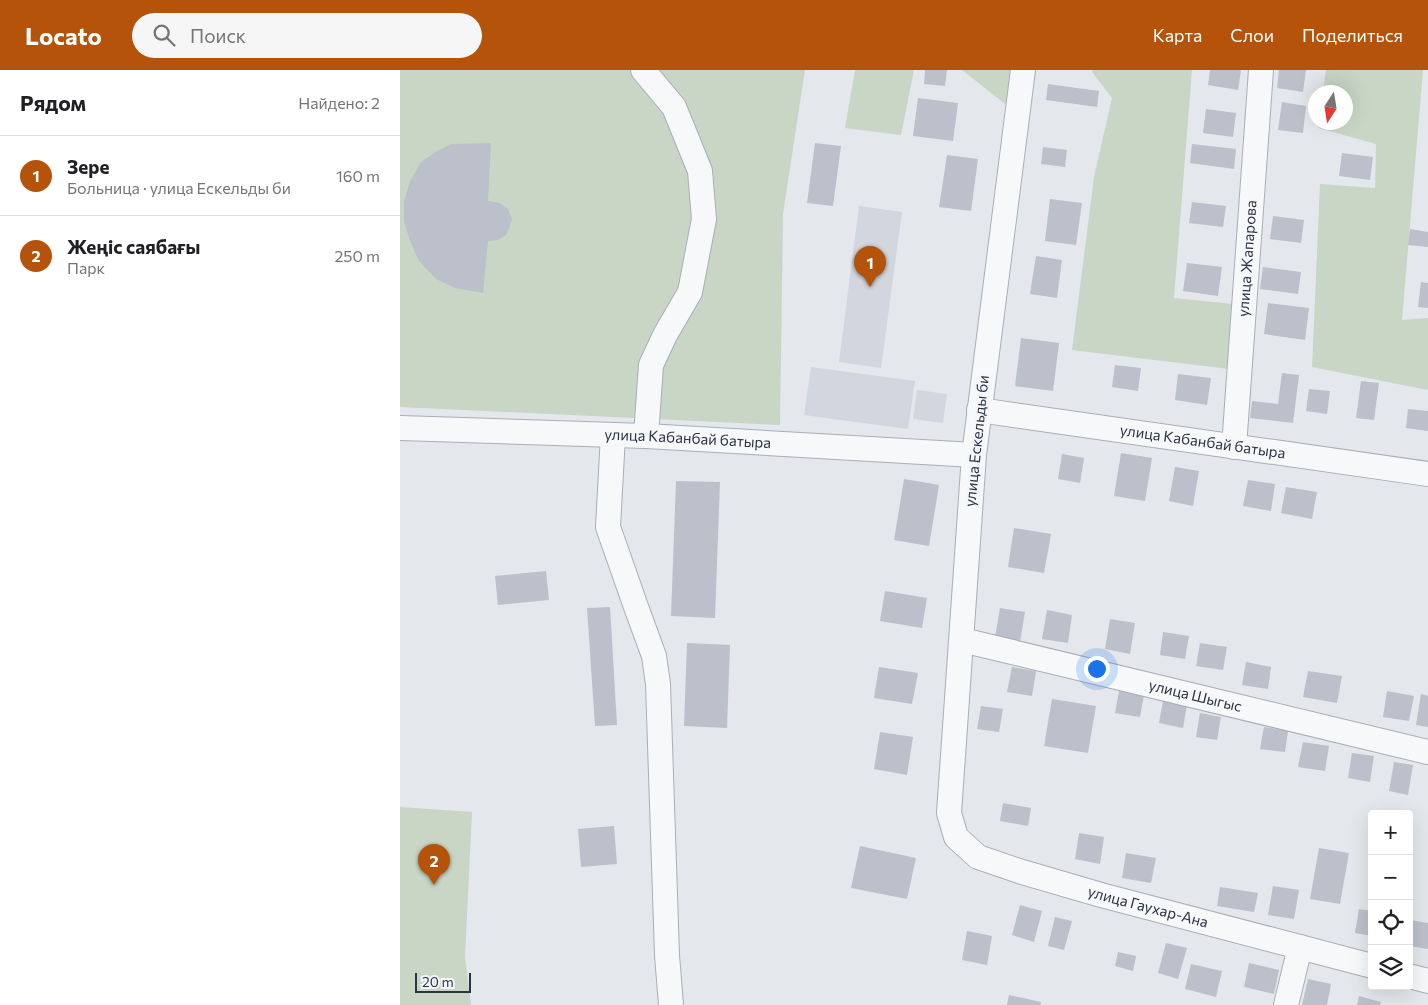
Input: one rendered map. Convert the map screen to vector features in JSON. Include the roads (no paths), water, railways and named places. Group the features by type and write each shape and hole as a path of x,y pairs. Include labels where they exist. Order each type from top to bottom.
{"street":[{"path":"642,70 674,107 700,171 704,218 690,292 665,335 651,365 646,436"},
{"name":"улица Ескельды би","path":"949,813 974,455 1023,70"},
{"name":"улица Жапарова","path":"1234,447 1261,70"},
{"name":"улица Кабанбай батыра","path":"979,410 1428,474"},
{"name":"улица Кабанбай батыра","path":"400,428 646,436 974,455"},
{"path":"613,435 608,527 654,656 658,684 671,1005"},
{"name":"улица Шыгыс","path":"962,640 1428,752"},
{"name":"улица Гаухар-Ана","path":"949,813 956,837 978,856 1019,871 1101,895 1368,965"},
{"path":"1286,1005 1300,948"},
{"path":"1413,977 1428,981"}],"place":[{"name":"Зере","path":"870,287"},
{"name":"Жеңіс саябағы","path":"434,885"}]}
